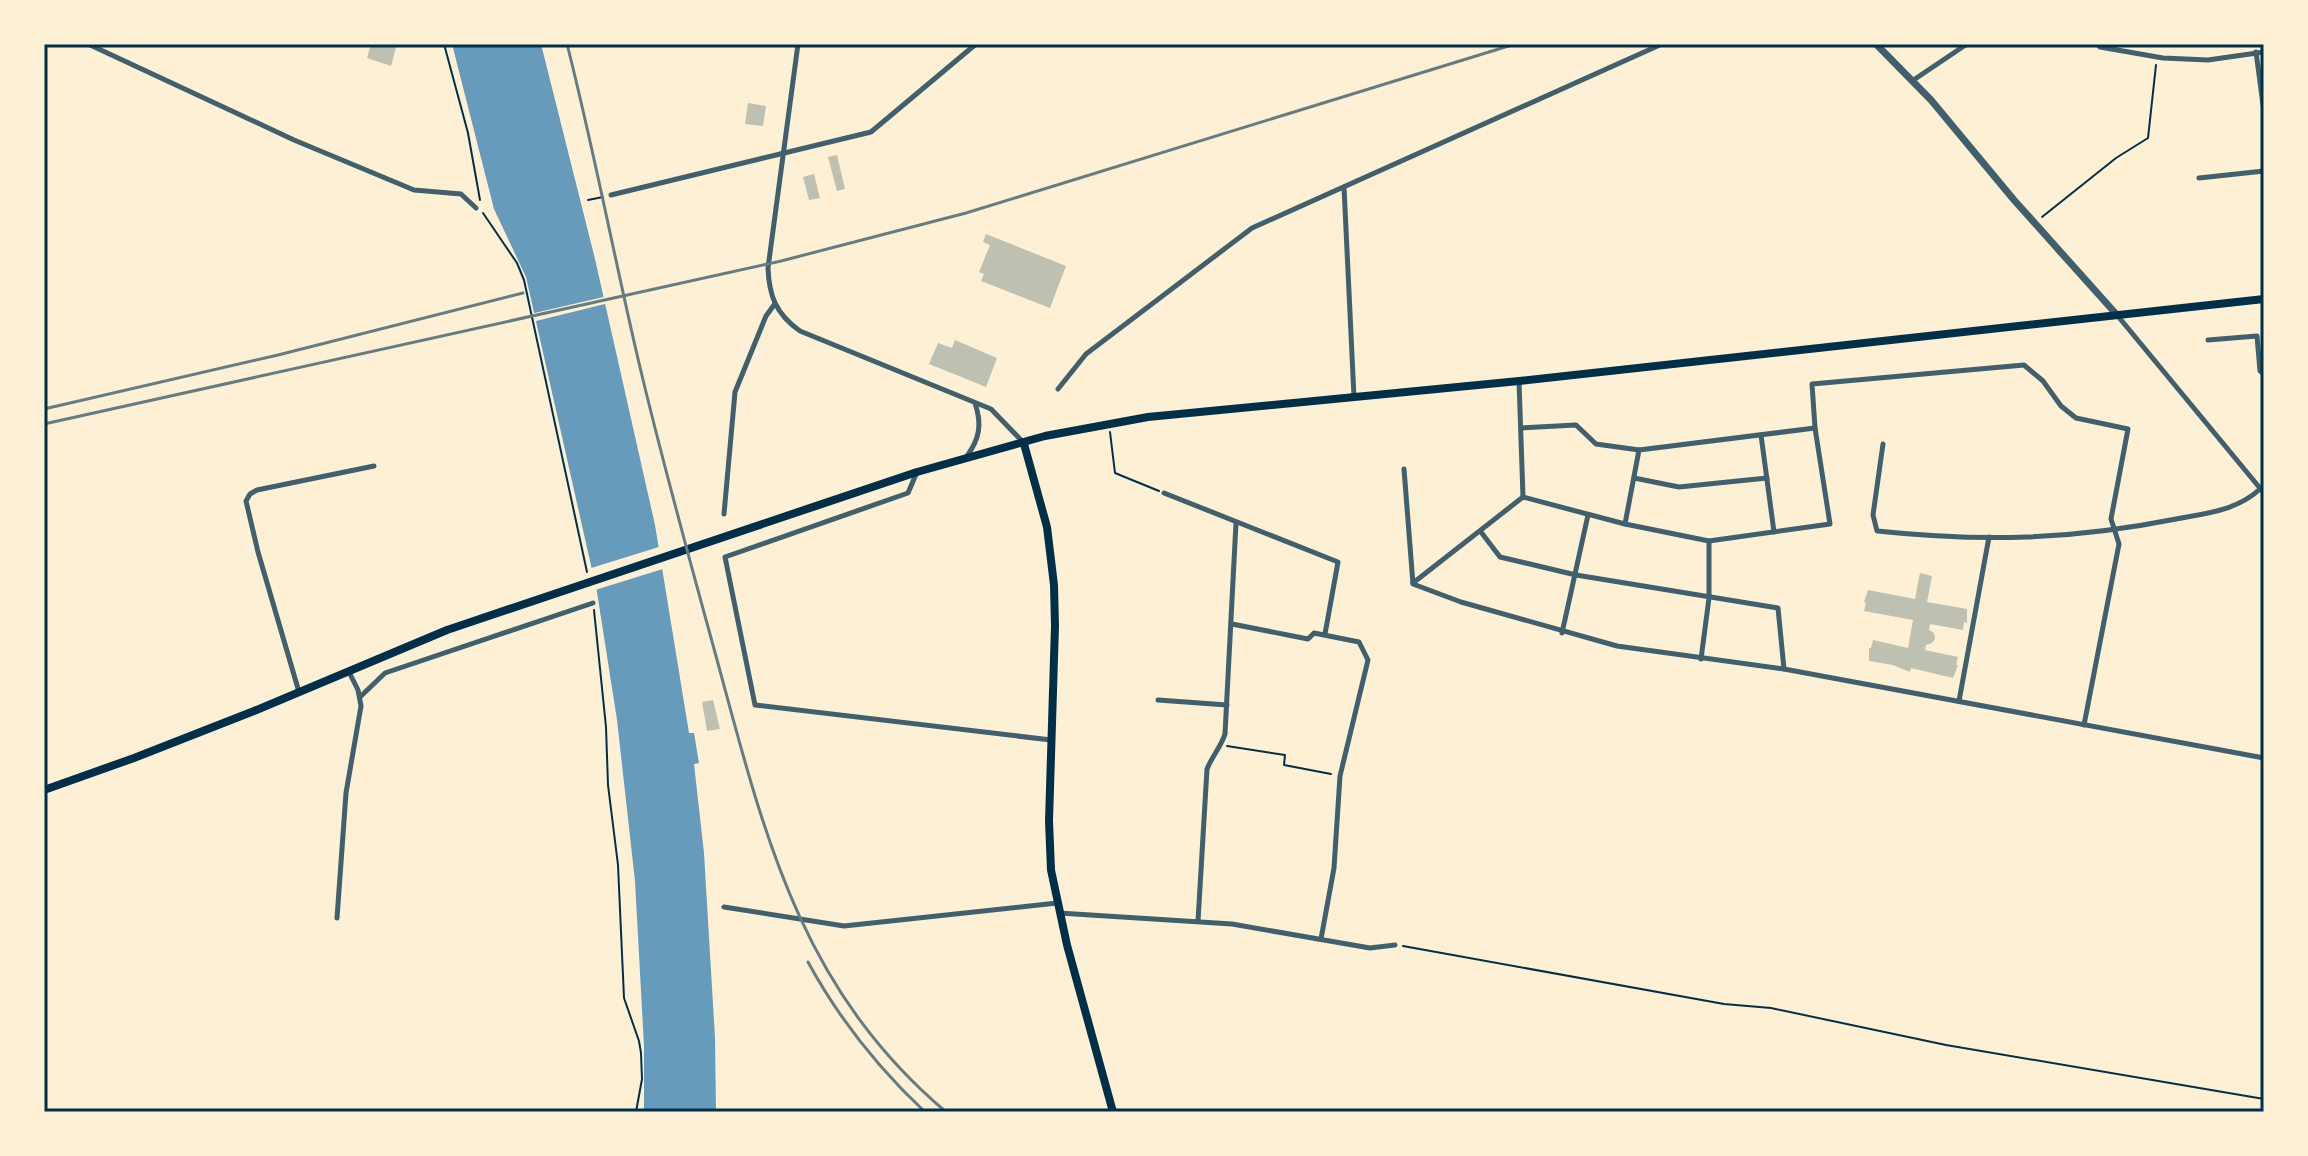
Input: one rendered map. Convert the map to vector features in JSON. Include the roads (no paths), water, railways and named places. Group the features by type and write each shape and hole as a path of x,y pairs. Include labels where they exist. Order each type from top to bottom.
{"main road":[{"path":"44,790 146,754 447,630 917,472 1045,436 1109,423 2264,299"},
{"path":"1024,444 1047,527 1054,585 1049,821 1051,870 1059,913 1113,1112"}],"street":[{"path":"88,44 294,140 414,190 461,194 476,208"},
{"path":"798,44 768,268 774,305 787,322 800,331 991,409 1024,444"},
{"path":"611,195 875,129 976,44"},
{"path":"1058,389 1086,354 1237,237 1662,44"},
{"path":"1876,44 1939,108 2034,223 2117,315 2262,491 2233,508 2115,532 2052,538 1937,537 1877,531 1873,515 1883,444"},
{"path":"1912,81 1967,44"},
{"path":"2098,44 2100,47 2163,58 2208,60 2264,52"},
{"path":"2256,52 2264,112"},
{"path":"2199,178 2264,171"},
{"path":"1344,187 1354,397"},
{"path":"724,514 735,392 766,316 774,305"},
{"path":"2208,340 2257,336 2260,371 2264,374"},
{"path":"1523,497 1625,524 1709,541 1830,524 1815,428 1812,384 2024,365 2076,418 2128,429 2111,519 2119,544 2084,725"},
{"path":"1519,381 1523,497"},
{"path":"964,461 979,434 981,423 975,402"},
{"path":"1521,428 1576,425 1596,444 1639,450 1815,428"},
{"path":"1761,435 1774,532"},
{"path":"1625,524 1639,450"},
{"path":"299,692 246,501 257,490 374,466"},
{"path":"1404,469 1413,584"},
{"path":"917,472 908,493 725,557 755,705 1051,740"},
{"path":"1634,478 1679,487 1767,478"},
{"path":"1164,493 1338,562 1325,634"},
{"path":"1413,584 1523,497"},
{"path":"1562,633 1588,515"},
{"path":"1198,921 1207,769 1225,734 1236,523"},
{"path":"1481,532 1500,557 1576,575 1778,608 1784,669"},
{"path":"1959,701 1989,537"},
{"path":"1701,659 1709,598 1709,541"},
{"path":"1413,584 1562,633 1617,646 1784,669 2264,758"},
{"path":"360,697 385,673 593,603"},
{"path":"1232,624 1308,639 1314,633 1359,642 1368,660 1340,776 1334,868 1321,939"},
{"path":"337,918 345,802 360,697 348,672"},
{"path":"1158,700 1227,705"},
{"path":"724,907 844,926 1057,903"},
{"path":"1059,913 1198,921 1370,948 1395,945"}],"water":[{"path":"452,44 541,44 595,259 655,525 689,733 694,733 699,763 694,764 704,853 715,1038 716,1112 644,1112 644,1046 635,881 617,720 597,592 526,277 494,209"}],"railway":[{"path":"567,44 655,429 765,827 788,890 816,950 850,1007 893,1061 946,1112"},
{"path":"44,424 781,261 966,213 1515,44"},
{"path":"44,409 278,355 523,293"},
{"path":"808,962 860,1042 925,1112"}]}
